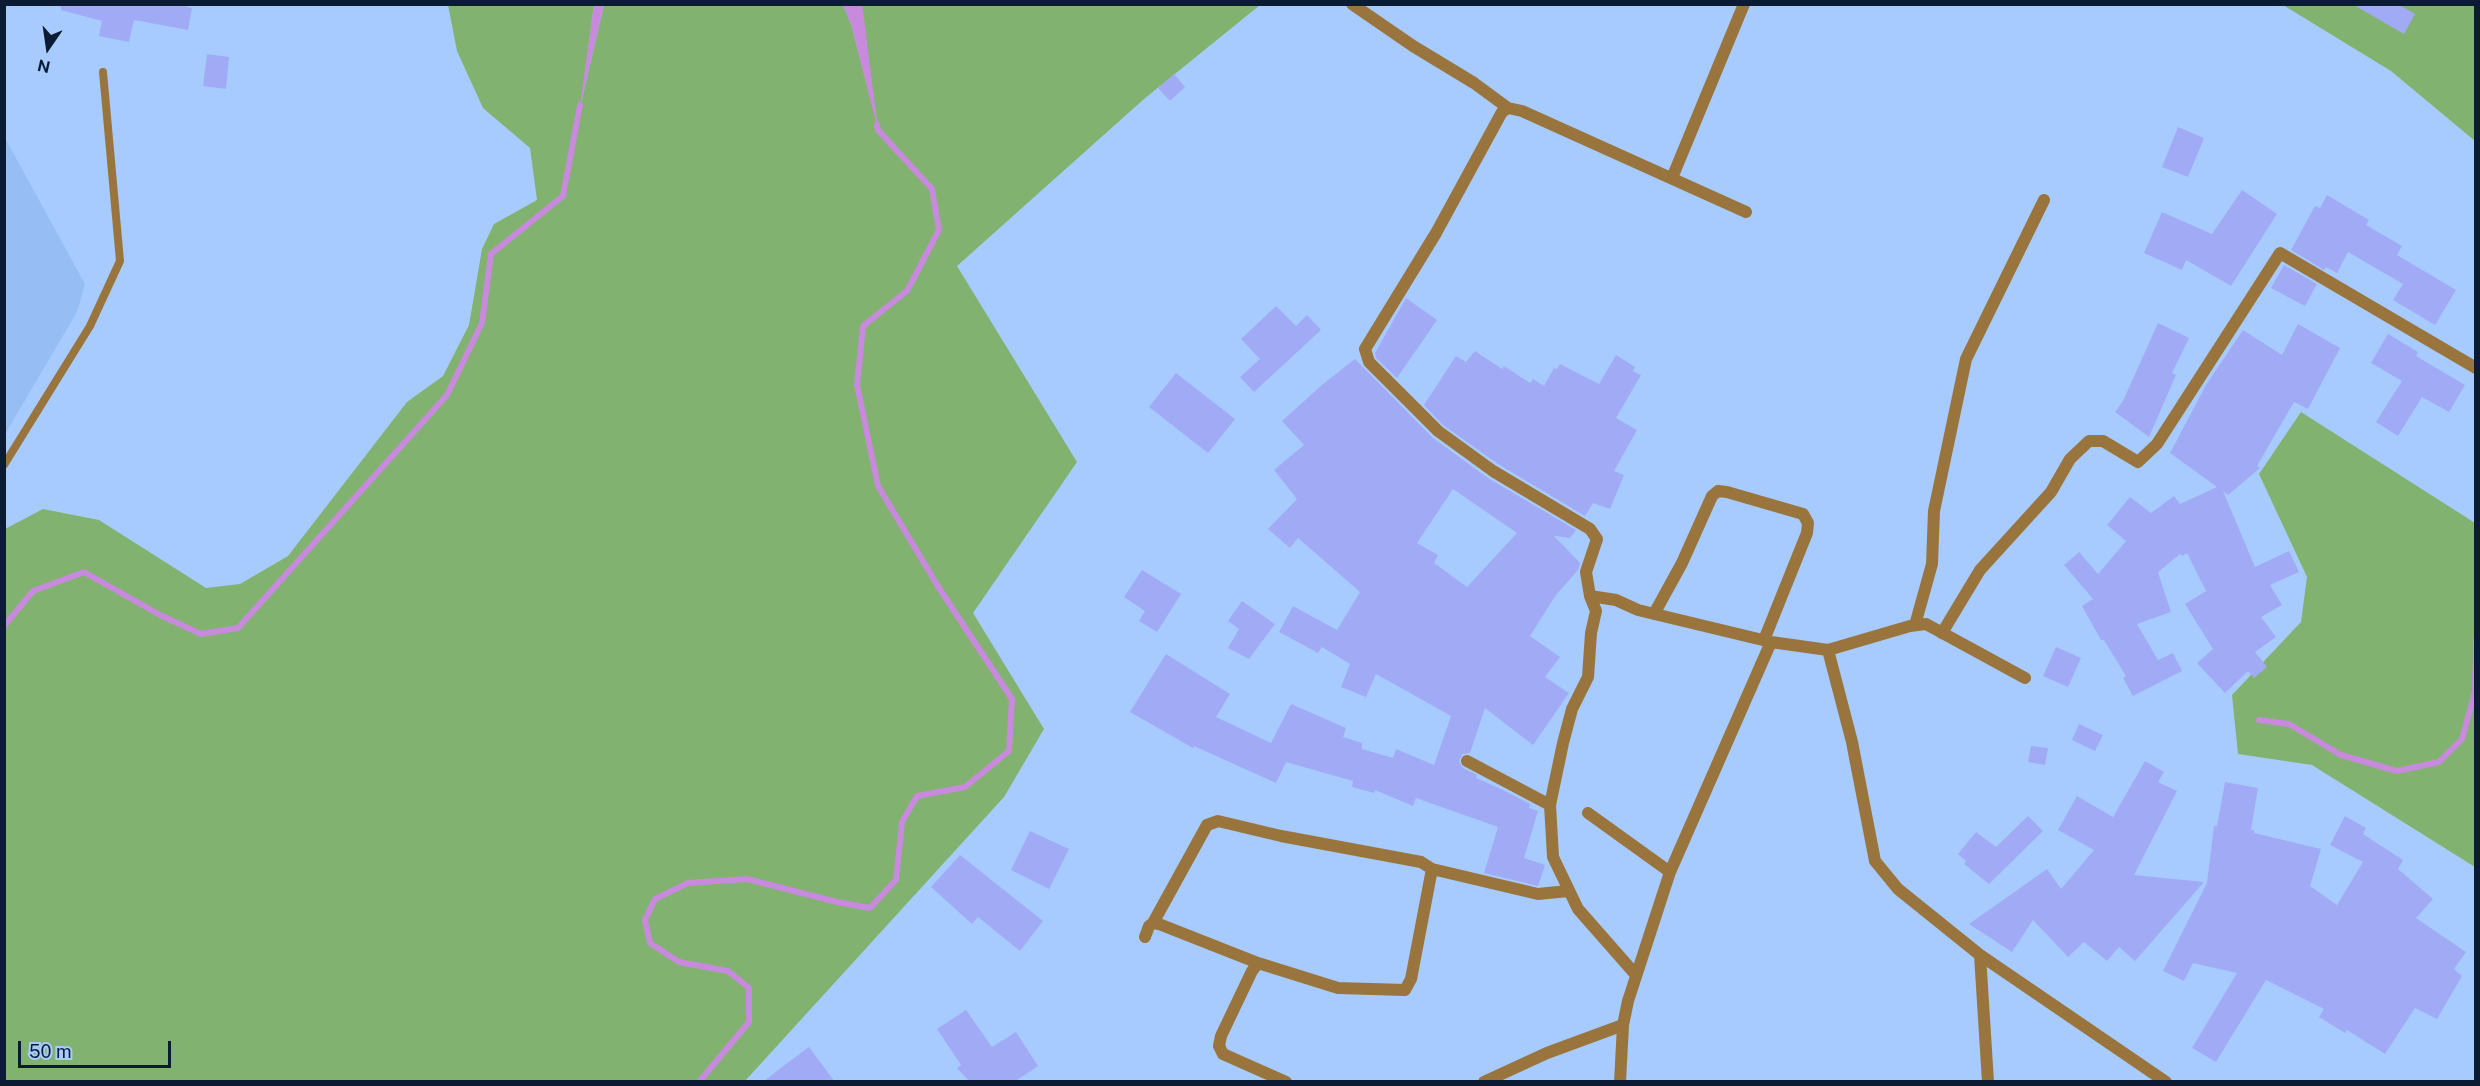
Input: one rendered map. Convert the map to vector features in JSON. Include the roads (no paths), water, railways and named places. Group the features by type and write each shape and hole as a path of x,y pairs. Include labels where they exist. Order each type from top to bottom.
{"street":[{"path":"1352,4 1413,46 1474,83 1508,108 1522,111 1746,212"},
{"path":"1672,178 1744,4"},
{"path":"1508,108 1502,112 1436,233 1365,349 1369,362 1438,431 1493,471 1590,530 1597,539 1586,572 1590,596 1596,610 1591,633 1588,676 1572,709 1550,804 1553,857 1578,909 1636,975"},
{"path":"1915,626 1932,564 1934,511 1966,359 2044,200"},
{"path":"1942,633 1980,570 2051,492 2070,459 2089,441 2103,441 2138,462 2157,444 2280,253 2475,368"},
{"path":"1620,1082 1623,1025 1636,975 1670,872 1768,641 1807,533 1808,523 1803,514 1718,491 1712,496 1682,563 1654,614"},
{"path":"1590,596 1616,600 1638,610 1768,641 1828,650 1926,624 2025,678"},
{"path":"1828,650 1852,742 1875,861 1898,889 1980,955 2166,1082"},
{"path":"1467,761 1550,804"},
{"path":"1588,813 1670,872"},
{"path":"1145,937 1149,926 1154,922 1207,825 1218,820 1281,836 1421,862 1432,869 1538,894 1568,891"},
{"path":"1154,922 1258,963 1338,988 1405,990 1411,979 1432,869"},
{"path":"1980,955 1988,1082"},
{"path":"1258,963 1221,1036 1219,1046 1223,1054 1286,1082"},
{"path":"1484,1082 1547,1053 1623,1025"}],"lane":[{"path":"4,465 90,326 120,261 104,72"}],"waterway":[{"path":"4,626 33,591 84,572 160,615 201,634 238,628 447,395 482,323 491,254 563,196 580,105"},
{"path":"699,1082 749,1022 749,988 728,971 679,962 650,943 645,920 655,899 688,883 747,879 870,908 896,880 902,822 917,796 965,787 1009,751 1012,699 939,588 878,486 857,385 863,326 907,291 939,230 932,189 878,130 877,124"},
{"path":"2259,720 2289,724 2341,755 2397,771 2439,762 2462,739 2475,692 2476,640"}]}
